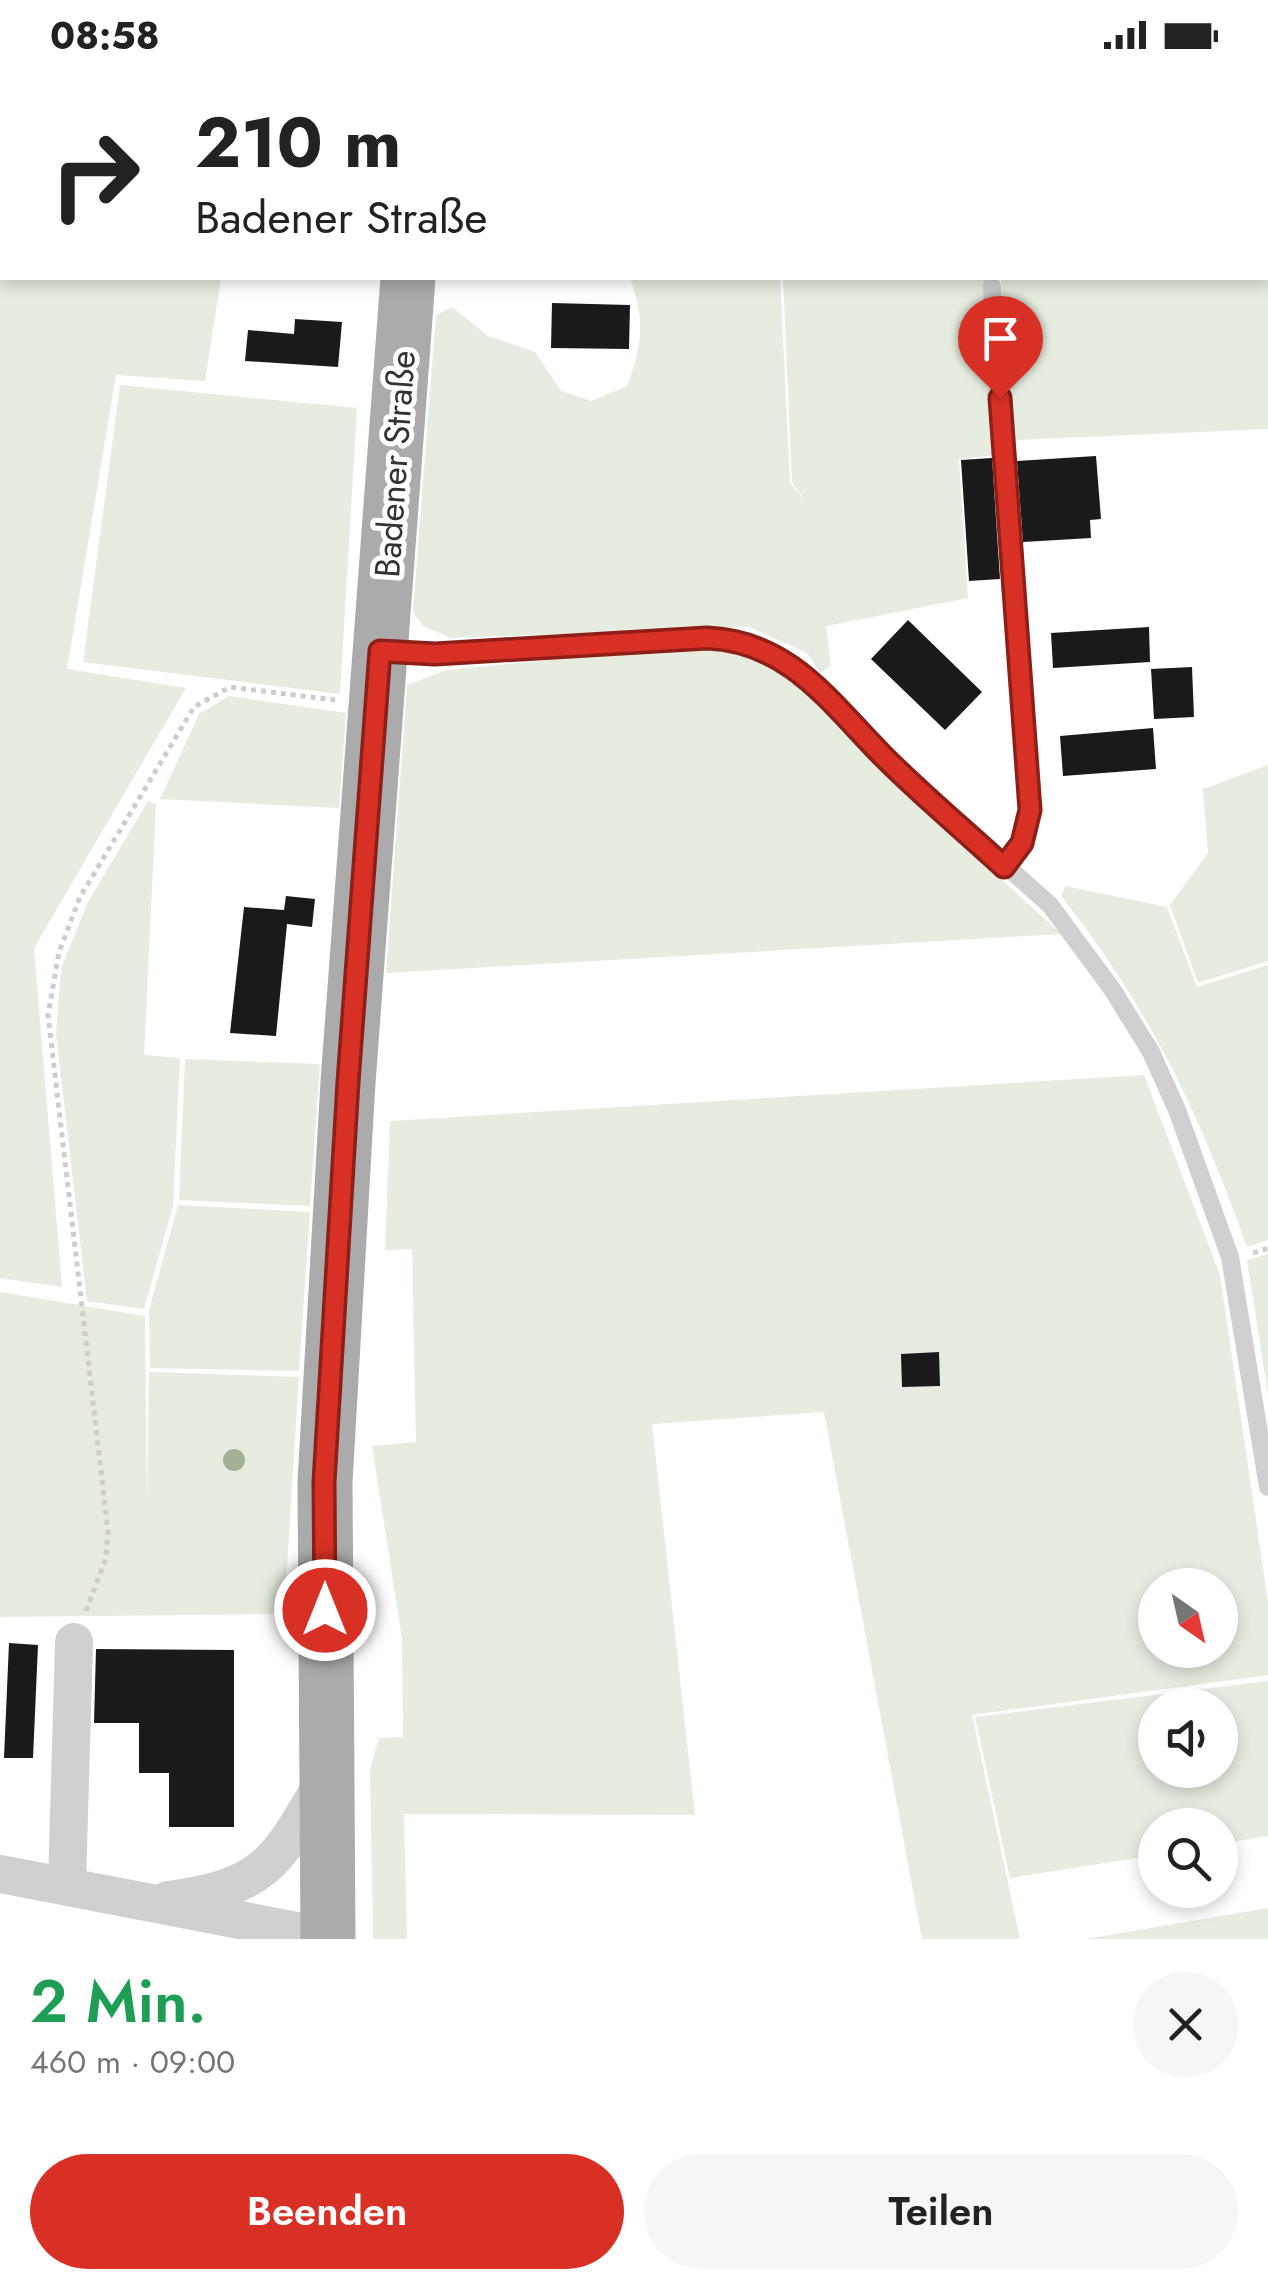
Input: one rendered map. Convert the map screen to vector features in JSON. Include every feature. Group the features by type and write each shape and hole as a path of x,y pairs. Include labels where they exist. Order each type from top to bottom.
{"main road":[{"name":"Badener Straße","path":"328,1938 324,1482 408,280"}],"street":[{"path":"66,1884 74,1642"},
{"path":"146,1903 206,1895 246,1882 275,1860 325,1778"},
{"path":"0,1874 328,1938"},
{"path":"146,1903 198,1939"}],"lane":[{"path":"992,286 1030,810 1022,843 1004,867"},
{"path":"380,651 435,654 732,638 787,661 816,684 885,758 1050,906 1077,937 1151,1052 1230,1257 1268,1488"}],"path":[{"path":"74,1642 106,1558 108,1530 48,1016 59,952 80,898 194,706 230,687 376,706"}],"shaded area":[{"path":"0,280 221,280 205,381 116,375 67,669 186,688 34,948 62,1287 0,1278"},
{"path":"631,280 780,280 790,483 807,503 792,482 783,280 994,280 987,283 996,455 959,459 968,598 826,626 831,666 820,673 807,653 749,627 451,638 423,626 413,612 436,315 452,307 488,336 535,352 561,391 591,401 627,386 639,344 638,307"},
{"path":"1001,280 1268,280 1268,429 1014,440"},
{"path":"120,385 357,408 340,694 83,662"},
{"path":"687,646 755,655 813,696 881,769 1061,934 386,973 407,685 447,670"},
{"path":"229,696 346,713 339,808 160,799 199,714"},
{"path":"1268,765 1268,961 1198,983 1170,905 1208,853 1203,789"},
{"path":"148,801 156,804 144,1055 180,1058 173,1206 144,1309 87,1301 56,1034 61,968 88,902"},
{"path":"1065,886 1167,907 1197,987 1268,965 1268,1240 1247,1247 1191,1106 1121,980 1061,896"},
{"path":"185,1059 320,1064 310,1206 179,1200"},
{"path":"1144,1075 1220,1275 1268,1602 1268,1675 1172,1688 1138,1688 1138,1693 972,1715 1020,1939 922,1939 824,1412 652,1424 695,1815 404,1814 407,1939 373,1939 370,1769 379,1738 403,1737 402,1639 372,1446 416,1442 412,1249 385,1250 390,1121"},
{"path":"178,1205 310,1212 299,1371 150,1368 149,1310"},
{"path":"1268,1254 1268,1395 1247,1260"},
{"path":"0,1292 145,1316 147,1504 149,1372 299,1377 284,1614 0,1617"},
{"path":"1268,1681 1268,1836 1238,1841 1238,1808 1138,1808 1138,1858 1010,1878 975,1717 1138,1697 1138,1788 1238,1788 1238,1688 1211,1688"},
{"path":"1268,1908 1268,1939 1086,1939"}],"building":[{"path":"552,303 630,305 629,349 551,348"},
{"path":"295,319 342,322 338,367 245,361 248,330 294,334"},
{"path":"1096,456 1101,519 1090,520 1091,538 1023,542 1017,461"},
{"path":"992,458 1000,579 969,581 961,460"},
{"path":"908,620 982,692 945,730 871,659"},
{"path":"1149,627 1150,662 1053,668 1051,633"},
{"path":"1192,667 1194,717 1154,719 1151,669"},
{"path":"1153,728 1156,769 1063,776 1060,736"},
{"path":"286,896 315,899 312,927 287,924 276,1036 230,1033 244,907 284,910"},
{"path":"939,1352 940,1386 902,1387 901,1354"},
{"path":"9,1643 38,1645 33,1758 4,1758"},
{"path":"96,1649 234,1650 234,1827 169,1827 169,1773 139,1773 139,1723 94,1723"}],"route":[{"path":"325,1610 324,1482 380,651 435,654 707,638 732,638 759,647 787,661 816,684 885,758 1004,867 1022,843 1030,810 1000,398"}]}
